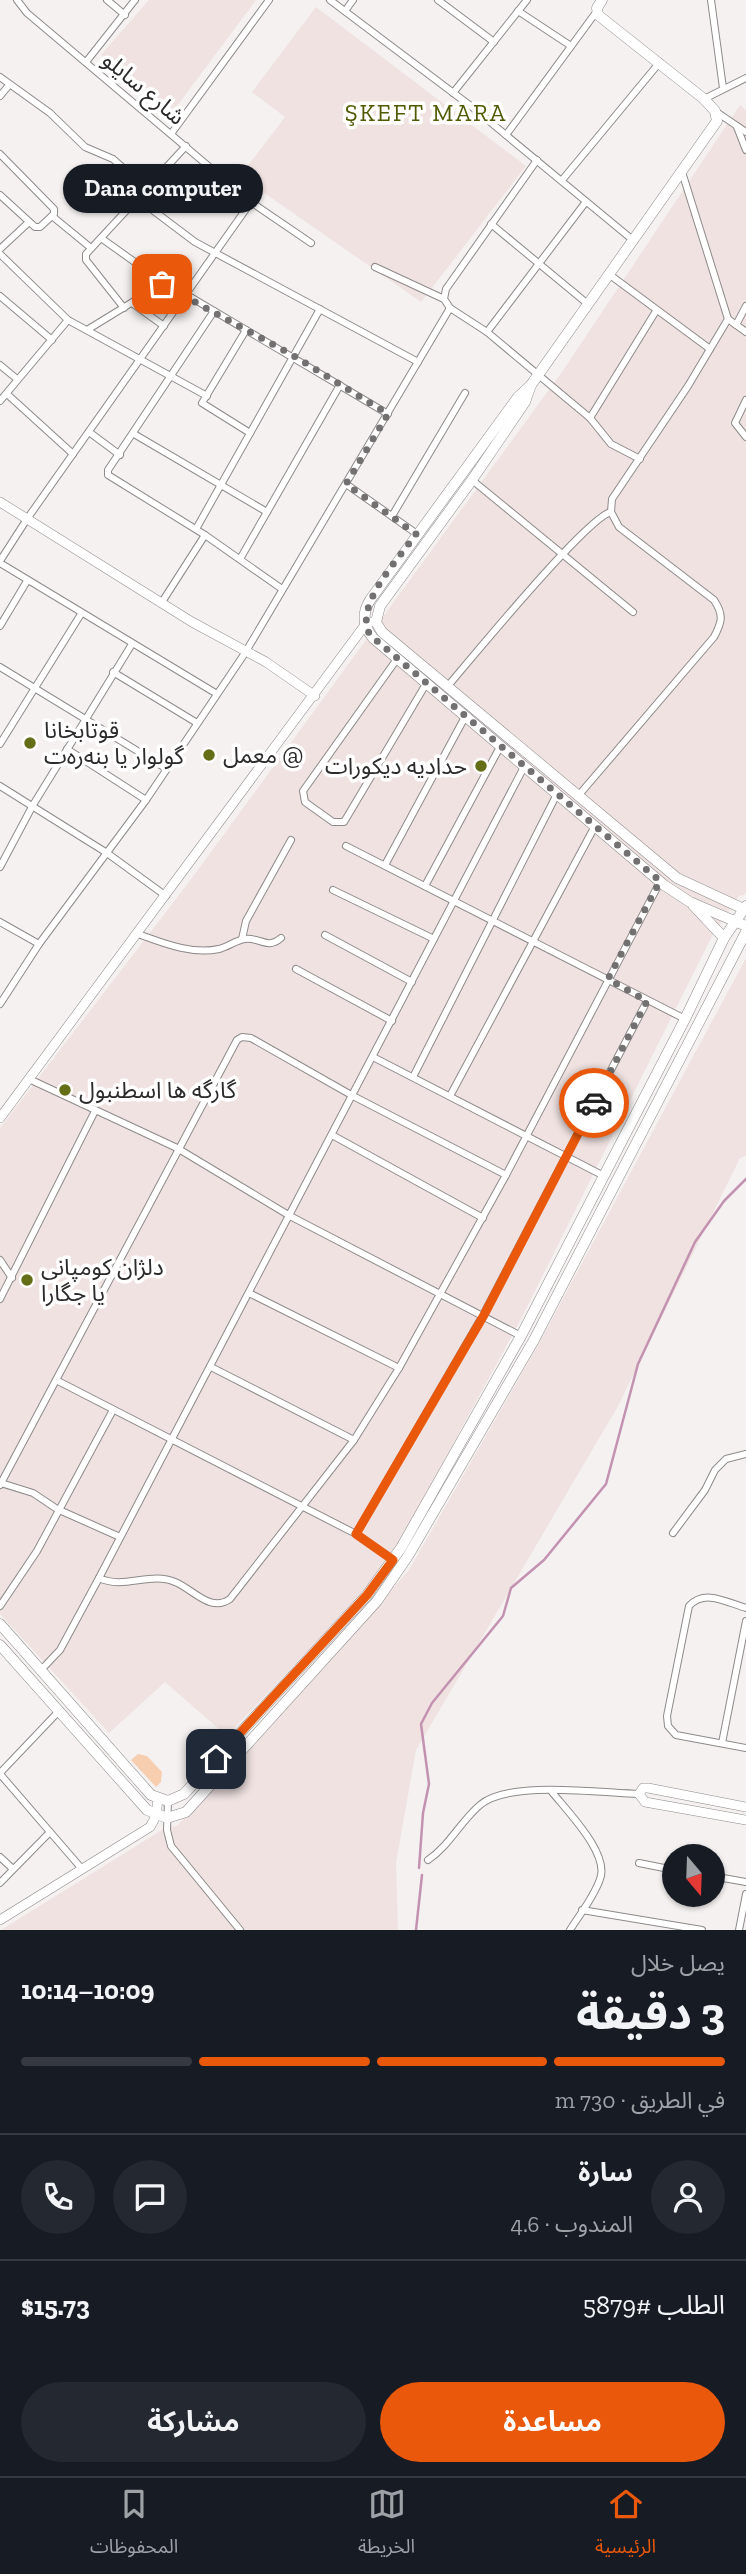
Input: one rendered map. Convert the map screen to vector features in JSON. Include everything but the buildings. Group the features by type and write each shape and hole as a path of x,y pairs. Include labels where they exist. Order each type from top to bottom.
{"main road":[{"path":"602,0 597,12 704,99 716,116 635,241 534,381 521,393 416,534 368,604 365,625 373,638 426,684 660,881 690,902 724,938"},
{"path":"0,1624 163,1800 184,1794 367,1595 393,1560 521,1336 724,938 734,919 745,908 698,890 677,878 382,632 376,620 380,606 472,480 527,398 534,381"},
{"path":"690,902 698,890"},
{"path":"690,902 746,926"},
{"path":"0,1645 147,1810 161,1817 180,1815 191,1807 377,1601 399,1572 534,1340 746,932"}],"street":[{"name":"شارع سايلو","path":"17,0 251,202 311,243"},
{"path":"107,0 125,15"},
{"path":"86,62 135,0"},
{"path":"171,134 269,0"},
{"path":"330,0 563,179 585,203 635,241"},
{"path":"345,11 354,0"},
{"path":"453,93 527,0"},
{"path":"711,0 723,88"},
{"path":"443,1 494,42"},
{"path":"518,11 571,46"},
{"path":"506,135 597,12"},
{"path":"563,179 660,62"},
{"path":"0,77 50,113 85,147 113,159 148,190"},
{"path":"704,99 746,78"},
{"path":"0,96 9,85"},
{"path":"716,116 746,132"},
{"path":"736,125 746,150"},
{"path":"124,308 86,260 91,248 148,190 186,146"},
{"path":"0,154 54,209 52,216 40,227 29,222 0,195"},
{"path":"444,299 446,289 537,160"},
{"path":"682,172 728,319 746,332"},
{"path":"138,199 189,238 418,362"},
{"path":"218,694 81,614 0,562 27,519 251,202"},
{"path":"486,332 585,203"},
{"path":"52,216 91,248"},
{"path":"29,222 0,252 68,320 138,361 206,396"},
{"path":"491,224 589,305"},
{"path":"101,238 162,284 294,356 388,414"},
{"path":"375,267 444,299 450,308 486,332 534,381 590,418 611,444 640,459"},
{"path":"610,275 710,349"},
{"path":"87,330 162,284"},
{"path":"0,296 52,340"},
{"path":"132,303 164,326"},
{"path":"736,325 746,306"},
{"path":"0,1004 3,992 146,800 245,653 450,308"},
{"path":"196,529 320,309"},
{"path":"214,311 108,470 110,477 196,529 282,589"},
{"path":"590,418 656,311"},
{"path":"578,796 714,637 721,622 721,611 713,600 619,527 611,512 612,499 728,319"},
{"path":"0,401 68,320"},
{"path":"246,330 206,396 204,407 250,433"},
{"path":"0,365 18,379"},
{"path":"240,559 340,385"},
{"path":"392,516 465,393"},
{"path":"7,394 73,454"},
{"path":"746,400 735,423 746,437"},
{"path":"89,432 120,455"},
{"path":"134,434 267,512"},
{"path":"472,480 633,612"},
{"path":"346,484 416,534"},
{"path":"0,502 245,653 266,662 315,696"},
{"path":"447,687 562,555 600,517 611,512"},
{"path":"162,601 205,535"},
{"path":"0,626 27,581"},
{"path":"1,741 81,614"},
{"path":"0,1118 365,625 376,620"},
{"path":"1,863 33,805 132,644"},
{"path":"397,659 303,791 304,802 332,822 344,821 426,684"},
{"path":"0,667 167,769"},
{"path":"113,672 197,723"},
{"path":"385,866 465,717"},
{"path":"425,886 500,747"},
{"path":"67,749 146,800"},
{"path":"41,1670 60,1650 99,1578 524,767"},
{"path":"0,786 107,853 166,896"},
{"path":"413,1077 557,794"},
{"path":"450,1096 595,826"},
{"path":"242,939 246,921 292,840"},
{"path":"346,846 685,1019"},
{"path":"99,1578 114,1584 174,1581 210,1603 224,1603 302,1508 354,1440 443,1294 660,881"},
{"path":"333,890 435,939"},
{"path":"0,922 39,944"},
{"path":"138,934 170,946 201,950 223,948 242,939 268,944 281,938"},
{"path":"325,935 412,982"},
{"path":"296,969 392,1021"},
{"path":"356,1534 484,1315 647,1001"},
{"path":"120,1537 57,1509 33,1493 1,1484 177,1148 236,1043 242,1037 251,1038 353,1096 506,1175"},
{"path":"373,1057 604,1176"},
{"path":"29,1079 177,1148 290,1216 521,1336"},
{"path":"0,1299 95,1111"},
{"path":"331,1135 482,1218"},
{"path":"0,1260 12,1278"},
{"path":"249,1293 399,1368"},
{"path":"211,1367 354,1440"},
{"path":"56,1380 356,1534 393,1560"},
{"path":"0,1606 37,1551 57,1509 113,1410"},
{"path":"673,1533 705,1490 715,1470 726,1459 746,1454"},
{"path":"746,1608 705,1596 697,1597 689,1606 667,1716 668,1726 677,1735 746,1748"},
{"path":"722,1743 746,1621"},
{"path":"59,1711 0,1773 82,1869"},
{"path":"428,1860 441,1851 469,1816 490,1798 510,1792 639,1794 646,1788 746,1807"},
{"path":"552,1792 601,1859 601,1877 570,1930"},
{"path":"639,1794 645,1802 746,1820"},
{"path":"163,1800 161,1817 176,1854 240,1930"},
{"path":"0,1920 147,1829 161,1817"},
{"path":"0,1883 50,1832"},
{"path":"0,1857 13,1869"},
{"path":"639,1863 662,1868"},
{"path":"725,1878 746,1882"},
{"path":"739,1930 746,1894"},
{"path":"582,1910 702,1930"}],"shaded area":[{"path":"149,0 256,0 174,110 101,55"},
{"path":"316,7 526,166 421,302 240,176 285,117 252,92"},
{"path":"740,105 746,110 746,894 739,896 712,936 521,1319 385,1569 227,1736 165,1682 109,1733 0,1614 0,1128 189,882 562,372"},
{"path":"746,958 746,1156 740,1158 618,1406 416,1750 396,1863 398,1930 1,1930 165,1828 177,1826 409,1570 538,1345"},
{"path":"138,1754 147,1756 162,1772 161,1782 156,1787 131,1760"}],"waterway":[{"path":"419,1868 423,1813 429,1784 421,1724 432,1703 503,1616 511,1588 544,1560 606,1484 638,1364 695,1242 724,1201 746,1179"},
{"path":"416,1930 422,1875"}],"way so far":[{"path":"162,284 185,298 187,295 294,356 388,414 346,484 416,534 368,604 365,612 366,629 452,706 660,881 608,979 647,1001 594,1103"}],"place":[{"name":"Dana computer","path":"162,284"},
{"name":"قوتابخانا گولوار یا بنەرەت","path":"30,743"},
{"name":"معمل @","path":"209,755"},
{"name":"حداديه ديكورات","path":"481,766"},
{"name":"گارگه ها اسطنبول","path":"65,1090"},
{"name":"دلژان کومپانی یا جگارا","path":"27,1280"}],"district":[{"name":"ŞKEFT MARA","path":"426,113"}],"route":[{"path":"216,1759 367,1595 393,1560 356,1534 484,1315 594,1103"}]}
